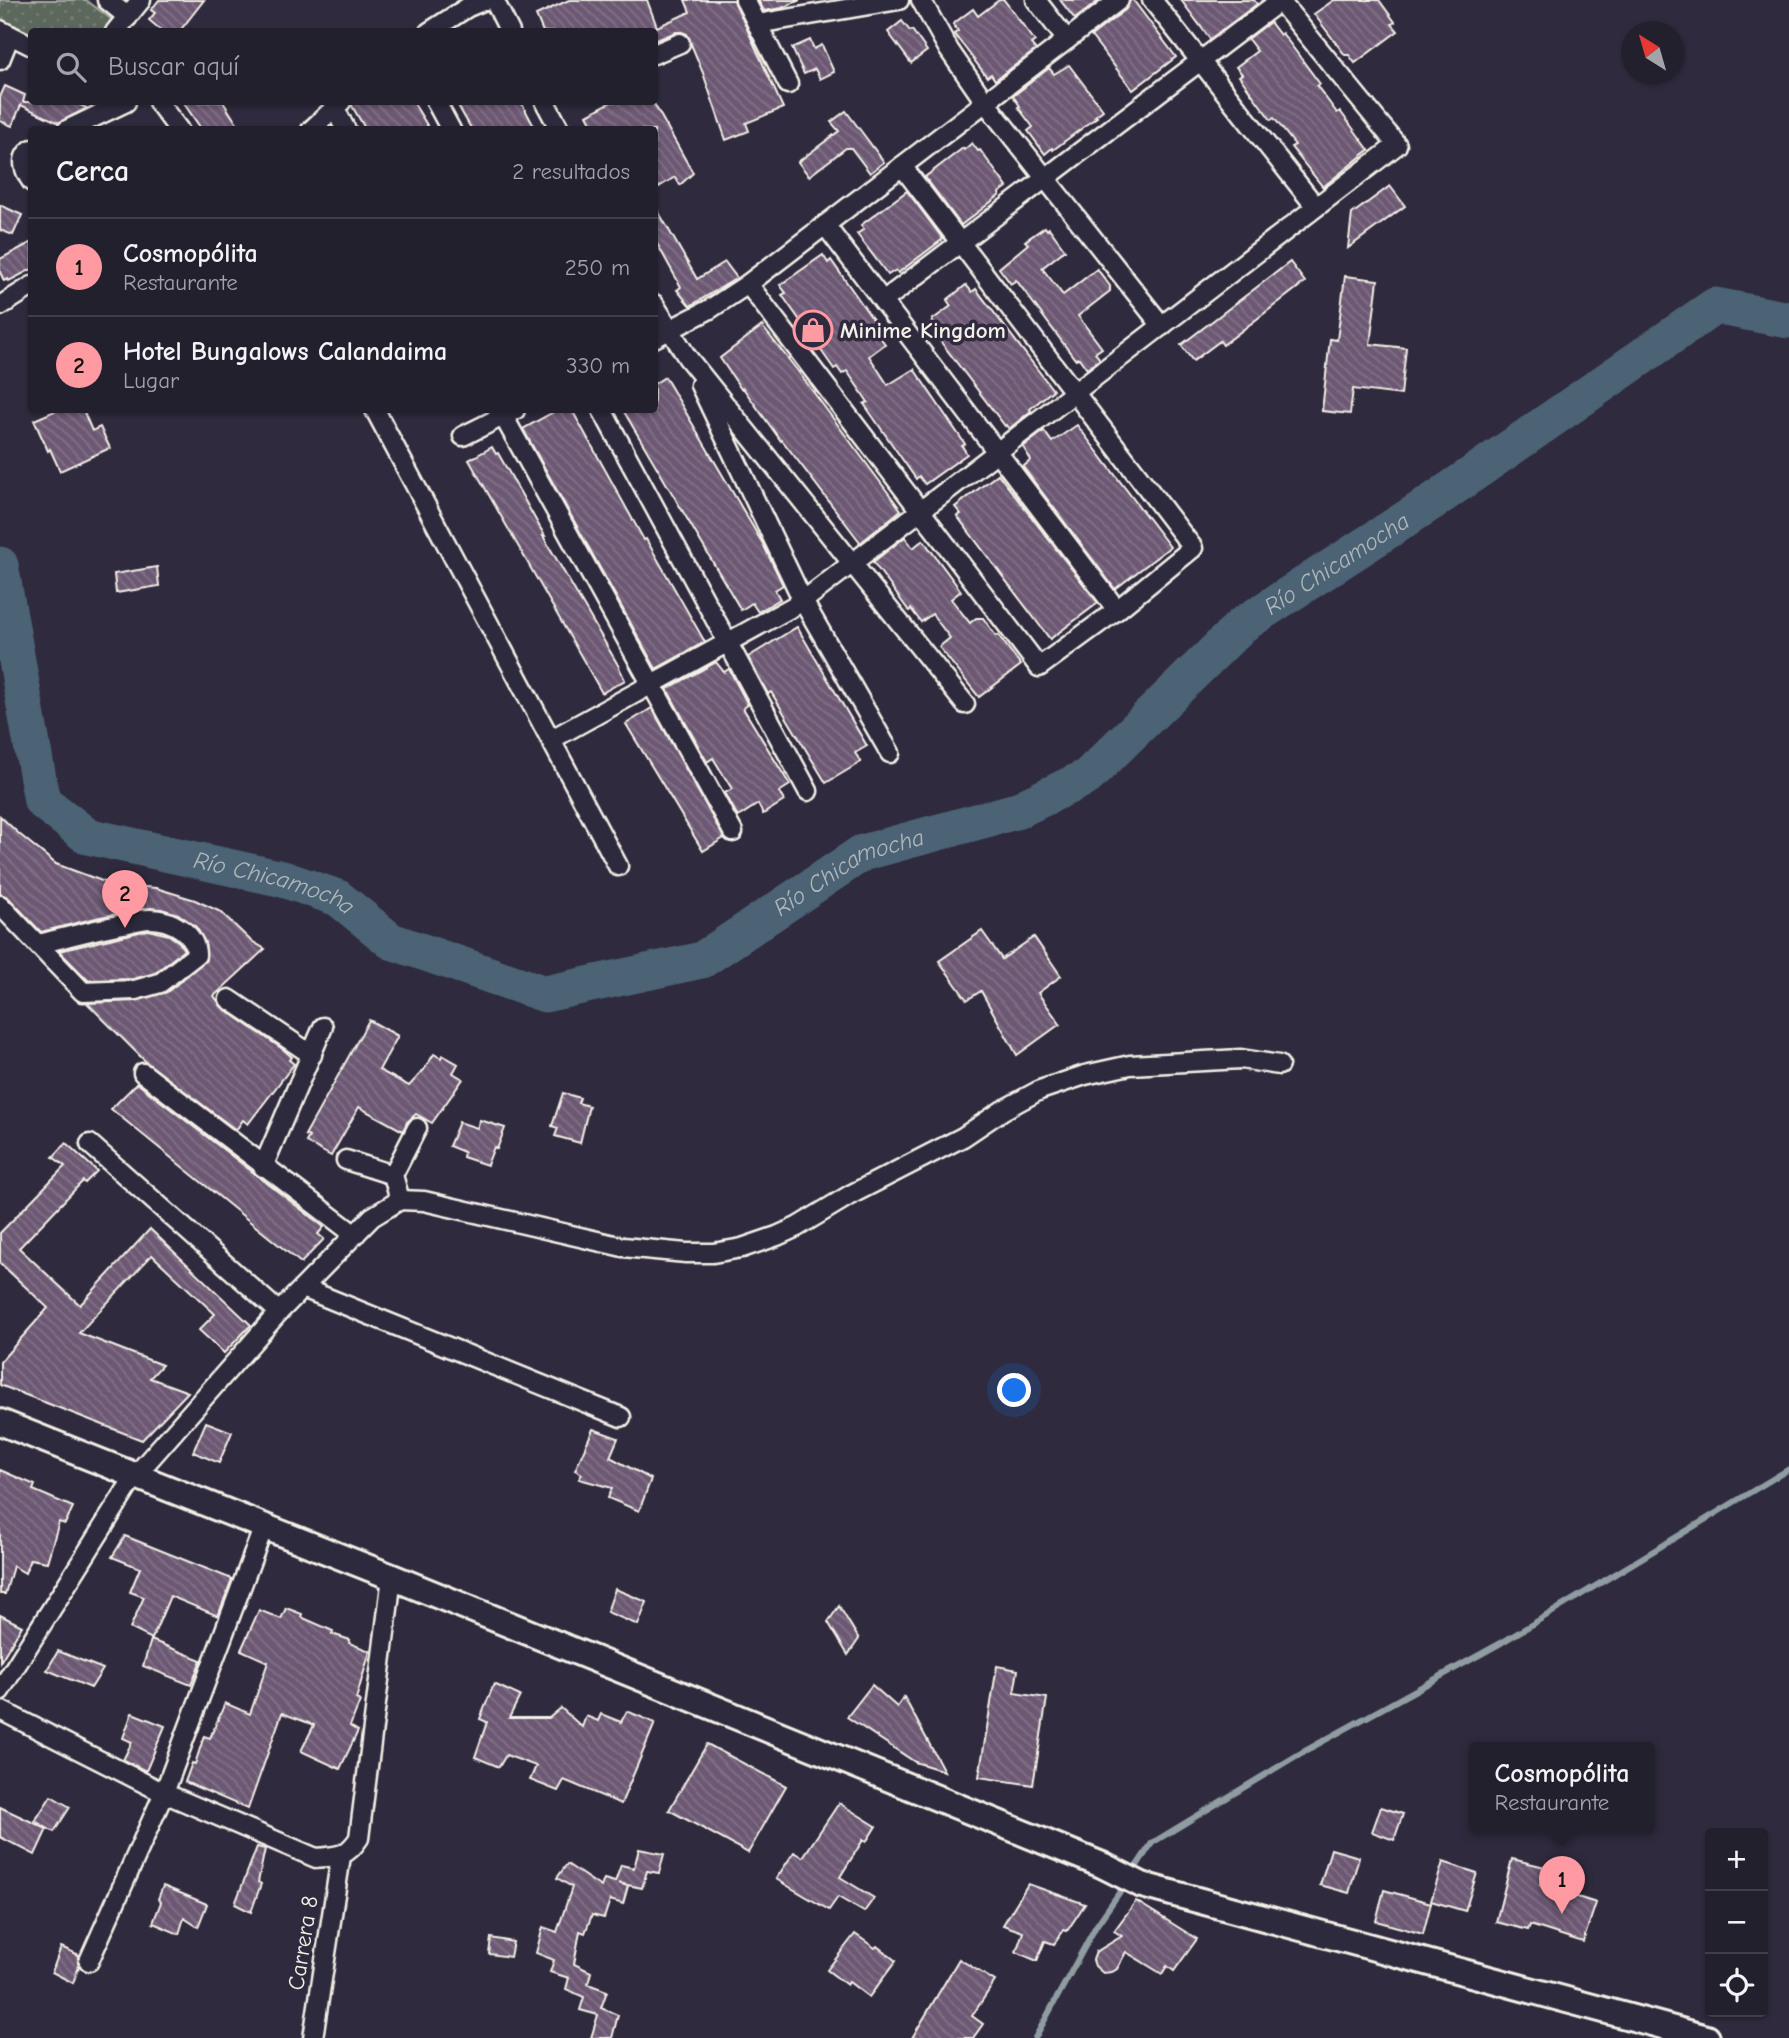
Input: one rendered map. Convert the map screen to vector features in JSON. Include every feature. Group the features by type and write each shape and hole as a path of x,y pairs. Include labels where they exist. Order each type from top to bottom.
{"main road":[{"path":"0,1422 392,1577 1142,1885 1707,2038"}],"street":[{"path":"107,0 121,26 141,0"},
{"path":"494,0 508,28"},
{"path":"745,0 788,85"},
{"path":"757,24 899,0"},
{"path":"921,0 948,50 985,102 1162,326"},
{"path":"1036,0 1068,40"},
{"path":"965,704 687,357 662,334 710,309 748,284 1119,0"},
{"path":"1152,0 1316,207"},
{"path":"552,739 803,600 1397,145 1280,0 883,301"},
{"path":"435,28 472,2"},
{"path":"0,60 5,33 28,44"},
{"path":"658,52 680,43"},
{"path":"75,126 120,105"},
{"path":"160,105 176,126"},
{"path":"315,126 336,105"},
{"path":"337,105 345,126"},
{"path":"438,105 449,126"},
{"path":"547,105 558,126"},
{"path":"28,151 24,159 24,169 28,176"},
{"path":"748,284 1039,667 1117,610 1193,548 902,166"},
{"path":"825,225 1117,610"},
{"path":"0,306 28,288"},
{"path":"687,357 803,600 890,753"},
{"path":"377,413 618,866"},
{"path":"463,436 504,413"},
{"path":"507,413 733,832"},
{"path":"604,413 808,791"},
{"path":"0,905 83,992 135,990 160,983 196,955 196,946 187,932 174,925 151,919 96,929 39,944"},
{"path":"229,999 312,1055"},
{"path":"263,1167 323,1027"},
{"path":"0,1691 135,1476 279,1312 372,1217 400,1200 424,1201 624,1247 686,1254 713,1253 742,1248 797,1227 850,1195 963,1137 1003,1110 1040,1090 1085,1075 1130,1065 1241,1059 1279,1065"},
{"path":"143,1073 355,1235"},
{"path":"400,1200 393,1175 417,1128"},
{"path":"90,1144 279,1312"},
{"path":"346,1160 393,1175"},
{"path":"303,1288 621,1418"},
{"path":"89,1961 164,1793 264,1527"},
{"path":"0,1710 164,1793 316,1858 341,1856 352,1849 359,1838 392,1577"},
{"name":"Carrera 8","path":"313,2038 341,1856"}],"green space":[{"path":"0,0 86,0 111,19 106,28 28,28 28,32 0,20"}],"building":[{"path":"159,0 204,0 182,28 158,28 149,20 155,13 151,10"},
{"path":"569,0 647,0 657,27 690,12 685,0 734,0 783,108 746,123 749,131 726,140 687,34 676,32 658,39 658,28 541,28 536,15"},
{"path":"758,0 800,0 782,8 764,11"},
{"path":"999,0 1004,0 1035,41 1031,44 1036,50 995,80 991,74 987,77 954,34 958,31 953,24 973,9 978,16"},
{"path":"1060,0 1100,0 1075,19"},
{"path":"1130,0 1133,0 1176,57 1133,90 1091,36 1126,9"},
{"path":"1181,0 1254,0 1257,4 1210,39"},
{"path":"1334,0 1379,0 1395,22 1392,24 1398,31 1355,63 1349,55 1345,55 1314,14"},
{"path":"902,21 927,51 911,63 888,32"},
{"path":"1270,22 1280,35 1282,33 1320,84 1317,86 1337,113 1340,111 1369,150 1323,187 1291,147 1295,145 1274,118 1271,120 1239,76 1242,74 1236,67 1257,51 1248,39"},
{"path":"810,40 814,49 822,45 834,72 820,79 815,69 804,74 792,48"},
{"path":"1069,65 1103,110 1045,154 1028,131 1033,127 1013,96 1049,68 1054,74"},
{"path":"5,86 25,95 23,102 28,102 28,105 80,105 87,108 59,123 21,105 12,126 0,121 0,97"},
{"path":"185,105 225,105 238,126 199,126"},
{"path":"415,105 428,126 364,126 352,106"},
{"path":"458,105 523,105 534,126 470,126"},
{"path":"605,105 655,105 693,173 680,185 675,177 658,188 658,126 593,126 587,115"},
{"path":"846,111 884,162 870,173 851,148 846,148 809,176 798,162 839,131 831,122"},
{"path":"972,143 1007,187 961,225 925,177"},
{"path":"1390,186 1405,206 1348,248 1352,214"},
{"path":"907,191 943,239 898,273 896,270 888,275 857,234 864,229 861,225"},
{"path":"0,205 22,215 13,235 0,230"},
{"path":"658,211 697,279 725,262 737,278 690,306 677,290 681,287 658,245"},
{"path":"1045,227 1047,230 1049,228 1065,250 1042,268 1063,295 1097,269 1110,286 1110,291 1078,316 1102,348 1095,353 1100,359 1087,369 1079,358 1075,359 1016,280 1011,284 999,268 1028,244 1025,241"},
{"path":"28,244 28,271 4,281 0,272 0,259"},
{"path":"823,255 828,263 831,260 883,334 880,337 885,344 869,356 888,385 914,369 965,444 962,446 967,454 925,484 919,476 916,479 864,404 868,402 847,371 842,374 837,367 834,369 782,295 786,293 780,285"},
{"path":"1290,262 1305,282 1223,345 1220,341 1193,361 1181,345"},
{"path":"1345,276 1378,280 1370,344 1406,348 1401,395 1353,389 1350,414 1322,411 1330,339 1337,340"},
{"path":"966,285 972,292 976,289 1053,390 1009,429 928,325 951,306 947,300"},
{"path":"762,326 901,510 859,544 720,358"},
{"path":"665,377 763,544 783,585 775,590 780,599 758,612 752,603 741,610 625,413 658,413 658,381"},
{"path":"50,413 84,413 92,431 100,427 110,448 60,471 34,420"},
{"path":"552,413 574,413 644,540 646,539 705,642 656,669 523,429"},
{"path":"1077,425 1170,547 1115,589 1023,467 1031,460 1023,447 1044,431 1052,442"},
{"path":"492,447 496,454 498,453 625,680 602,693 469,460"},
{"path":"998,474 1098,603 1050,639 957,516 961,514 955,507"},
{"path":"905,537 913,548 923,540 961,591 951,599 970,623 976,618 983,618 1021,665 979,697 939,647 950,638 932,614 921,622 911,609 909,611 873,562"},
{"path":"157,567 159,586 116,593 114,574"},
{"path":"797,627 867,746 855,753 861,762 826,783 771,692 768,694 748,657"},
{"path":"716,662 724,672 729,669 748,705 743,708 790,785 779,792 784,801 763,814 758,804 738,817 725,793 732,789 713,758 707,762 667,689"},
{"path":"652,708 724,838 703,851 626,724"},
{"path":"0,816 56,864 110,884 156,888 195,900 221,912 250,940 265,949 214,996 223,1008 284,1050 292,1057 289,1060 294,1064 248,1124 243,1120 236,1130 146,1062 87,1003 136,1001 167,992 206,960 205,943 196,927 178,914 150,908 41,932 8,897 0,894"},
{"path":"148,930 169,935 179,942 184,950 155,973 133,979 88,980 59,951"},
{"path":"982,931 1002,959 1034,937 1061,976 1038,993 1060,1024 1017,1055 981,991 967,1000 939,961"},
{"path":"369,1020 398,1036 379,1070 409,1086 434,1054 441,1058 442,1055 458,1064 453,1073 463,1079 432,1123 416,1114 407,1122 403,1131 359,1107 331,1156 306,1142 309,1137 305,1135"},
{"path":"137,1083 324,1227 318,1234 324,1239 301,1263 111,1109"},
{"path":"563,1093 580,1098 578,1103 589,1106 580,1143 555,1136 558,1128 552,1126"},
{"path":"480,1120 505,1128 487,1165 463,1157 464,1152 449,1146 459,1122 477,1128"},
{"path":"66,1143 97,1171 85,1183 83,1181 19,1248 80,1305 150,1229 251,1325 224,1353 199,1330 215,1314 152,1255 79,1333 162,1365 150,1378 188,1392 142,1440 0,1385 0,1362 48,1308 0,1263 0,1233 65,1166 53,1157"},
{"path":"206,1422 232,1432 219,1463 193,1452"},
{"path":"593,1429 618,1438 610,1457 651,1479 639,1511 608,1498 612,1488 579,1479 582,1474 575,1470"},
{"path":"0,1470 35,1485 33,1490 73,1507 65,1524 59,1522 47,1562 30,1559 25,1573 13,1566 5,1594 0,1594"},
{"path":"125,1536 232,1579 218,1616 170,1596 152,1639 130,1628 144,1597 130,1592 140,1568 112,1557"},
{"path":"615,1589 647,1602 638,1625 607,1612"},
{"path":"839,1606 859,1639 848,1655 828,1622"},
{"path":"286,1608 333,1631 332,1634 350,1640 349,1643 370,1651 356,1699 360,1701 350,1726 358,1731 340,1769 301,1751 314,1725 282,1713 248,1809 185,1782 192,1763 195,1764 204,1736 210,1738 225,1703 250,1714 268,1662 241,1650 259,1610 281,1619"},
{"path":"0,1615 22,1626 0,1662"},
{"path":"151,1640 201,1660 191,1685 143,1666"},
{"path":"58,1651 103,1669 91,1688 47,1670"},
{"path":"997,1666 1018,1670 1014,1693 1047,1698 1033,1785 979,1777"},
{"path":"494,1684 520,1696 509,1718 549,1718 561,1708 582,1727 586,1716 598,1721 601,1714 621,1722 627,1711 655,1723 621,1804 564,1780 558,1791 530,1780 536,1766 506,1755 499,1767 475,1757 487,1722 480,1719"},
{"path":"872,1685 897,1707 904,1697 944,1771 915,1762 847,1717"},
{"path":"132,1713 165,1726 146,1771 123,1760 132,1742 123,1738"},
{"path":"707,1744 786,1786 748,1853 669,1810"},
{"path":"51,1796 70,1807 54,1832 35,1821"},
{"path":"839,1803 876,1826 866,1842 863,1840 840,1877 874,1898 864,1912 838,1897 829,1910 776,1879 794,1852 803,1857"},
{"path":"0,1807 47,1829 35,1855 0,1837"},
{"path":"1381,1807 1403,1814 1394,1840 1372,1832"},
{"path":"257,1847 265,1849 258,1882 261,1884 251,1912 235,1904"},
{"path":"639,1849 664,1854 659,1873 647,1871 642,1888 618,1883 628,1886 623,1904 610,1900 604,1918 592,1915 585,1933 580,1931 574,1964 591,1972 588,1984 607,1991 601,2008 618,2015 612,2038 591,2038 598,2015 580,2010 584,1997 566,1989 569,1978 550,1972 554,1960 536,1953 543,1927 557,1932 572,1887 557,1878 567,1864 601,1887 604,1879 615,1882 621,1865 634,1868"},
{"path":"1331,1849 1359,1857 1349,1893 1320,1885"},
{"path":"1512,1859 1545,1867 1540,1885 1596,1903 1583,1942 1530,1925 1528,1930 1496,1922"},
{"path":"1443,1862 1477,1873 1465,1911 1431,1901"},
{"path":"1028,1884 1085,1904 1067,1931 1064,1930 1054,1944 1045,1941 1037,1961 1016,1952 1023,1932 1003,1925"},
{"path":"163,1886 207,1904 198,1927 184,1918 179,1934 153,1923 161,1902 158,1899"},
{"path":"1384,1890 1431,1903 1423,1934 1376,1921"},
{"path":"1136,1901 1197,1939 1174,1971 1167,1966 1162,1974 1126,1952 1117,1969 1112,1972 1103,1973 1095,1966 1093,1960 1096,1952 1122,1936 1114,1931"},
{"path":"855,1934 896,1961 869,1997 827,1970"},
{"path":"491,1938 513,1942 510,1957 489,1954"},
{"path":"61,1947 79,1955 79,1966 73,1983 52,1972"},
{"path":"959,1959 995,1981 972,2016 983,2024 973,2038 912,2038"}],"waterway":[{"name":"Río Chicamocha","path":"0,565 42,801 87,836 283,879 338,898 391,941 545,994 702,960 862,853 1016,811 1087,777 1242,625 1435,500 1715,306 1789,320"},
{"path":"1132,1873 1152,1843 1296,1756 1501,1643 1789,1469"},
{"path":"1035,2038 1096,1926 1126,1883"}],"place":[{"name":"Minime Kingdom","path":"813,330"},
{"name":"Hotel Bungalows Calandaima","path":"125,928"},
{"name":"Cosmopólita","path":"1562,1914"}]}
